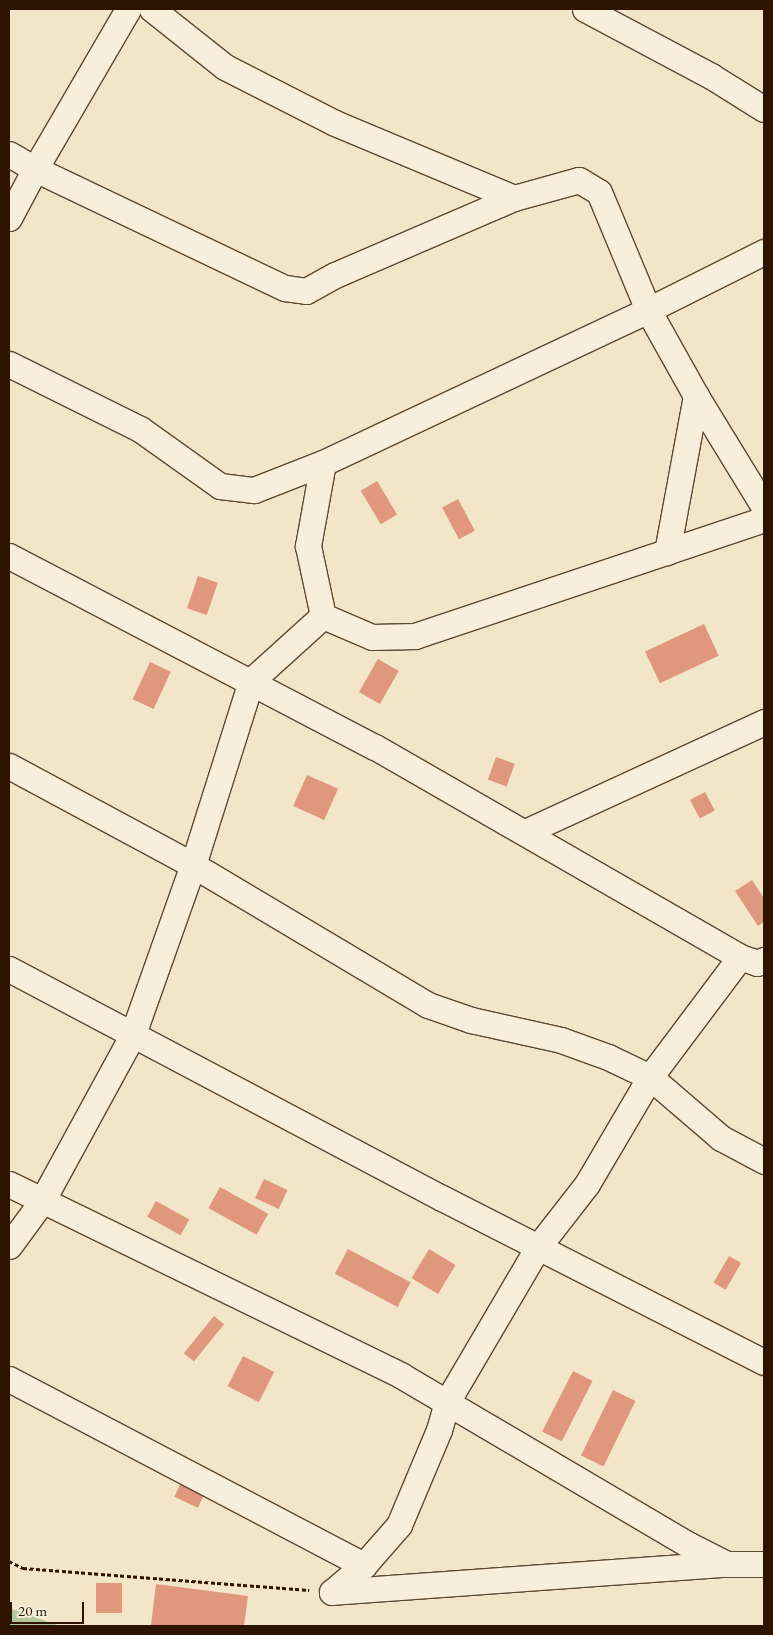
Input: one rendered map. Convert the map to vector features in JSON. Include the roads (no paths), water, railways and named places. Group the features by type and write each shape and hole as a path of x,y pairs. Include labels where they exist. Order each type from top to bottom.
{"street":[{"path":"9,218 35,169 128,9"},
{"path":"152,9 226,67 335,123 514,198"},
{"path":"585,9 711,76 764,109"},
{"path":"9,154 35,169 285,288 306,291 335,275 514,198 579,180 599,192 648,310 696,396 764,507"},
{"path":"9,364 140,430 220,486 254,490 324,463 648,310 764,252"},
{"path":"667,552 696,396"},
{"path":"323,616 308,546 324,463"},
{"path":"323,616 372,637 415,636 764,519"},
{"path":"9,556 375,746 756,963 650,1077 587,1184 538,1247 447,1402 439,1430 400,1525 364,1565 332,1592 727,1564 764,1564"},
{"path":"9,1246 42,1201 132,1034 193,865 251,681 323,616"},
{"path":"524,832 764,722"},
{"path":"9,766 193,865 428,1005 472,1020 561,1040 608,1057 650,1077 721,1138 764,1161"},
{"path":"9,969 538,1247 764,1362"},
{"path":"9,1184 402,1376 689,1545 727,1564"},
{"path":"9,1379 364,1565"}]}
